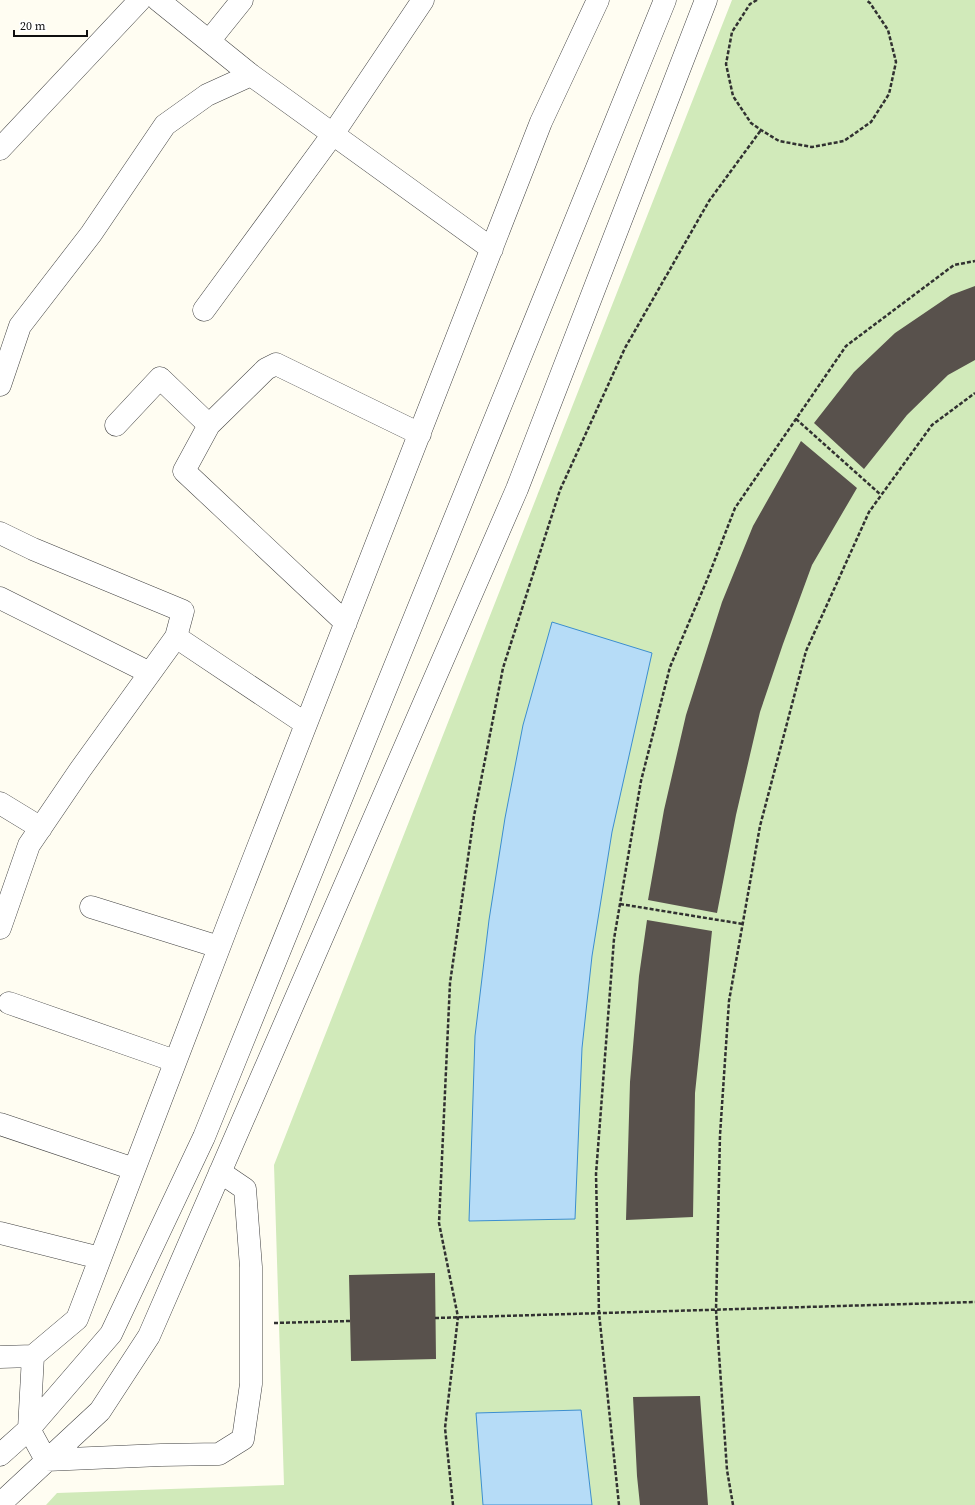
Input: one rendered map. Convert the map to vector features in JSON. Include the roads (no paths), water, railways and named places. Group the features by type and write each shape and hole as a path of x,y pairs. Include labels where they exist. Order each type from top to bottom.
{"street":[{"path":"0,149 140,0"},
{"path":"158,0 251,75 492,249"},
{"path":"209,41 242,0"},
{"path":"204,310 333,134 423,0"},
{"path":"0,1357 33,1356 77,1319 219,947 542,122 598,0"},
{"path":"0,1456 29,1429 111,1334 204,1137 665,0"},
{"path":"0,1504 100,1411 149,1336 517,489 706,0"},
{"path":"0,385 20,326 92,234 165,125 207,95 251,75"},
{"path":"346,623 184,471 210,425 266,369 276,364 420,434"},
{"path":"116,425 160,378 210,425"},
{"path":"0,533 33,549 183,610 176,637 29,845 0,928"},
{"path":"0,598 150,673"},
{"path":"176,637 306,724"},
{"path":"0,803 41,828"},
{"path":"90,907 219,947"},
{"path":"9,1003 175,1061"},
{"path":"0,1124 134,1169"},
{"path":"46,1460 219,1454 243,1439 251,1384 251,1267 245,1189 220,1172"},
{"path":"0,1233 100,1258"},
{"path":"33,1356 29,1429 46,1460"}],"water":[{"path":"552,622 652,653 612,832 592,956 582,1048 575,1219 469,1221 475,1036 489,920 505,818 523,725"},
{"path":"581,1410 592,1505 483,1505 476,1413"}]}
